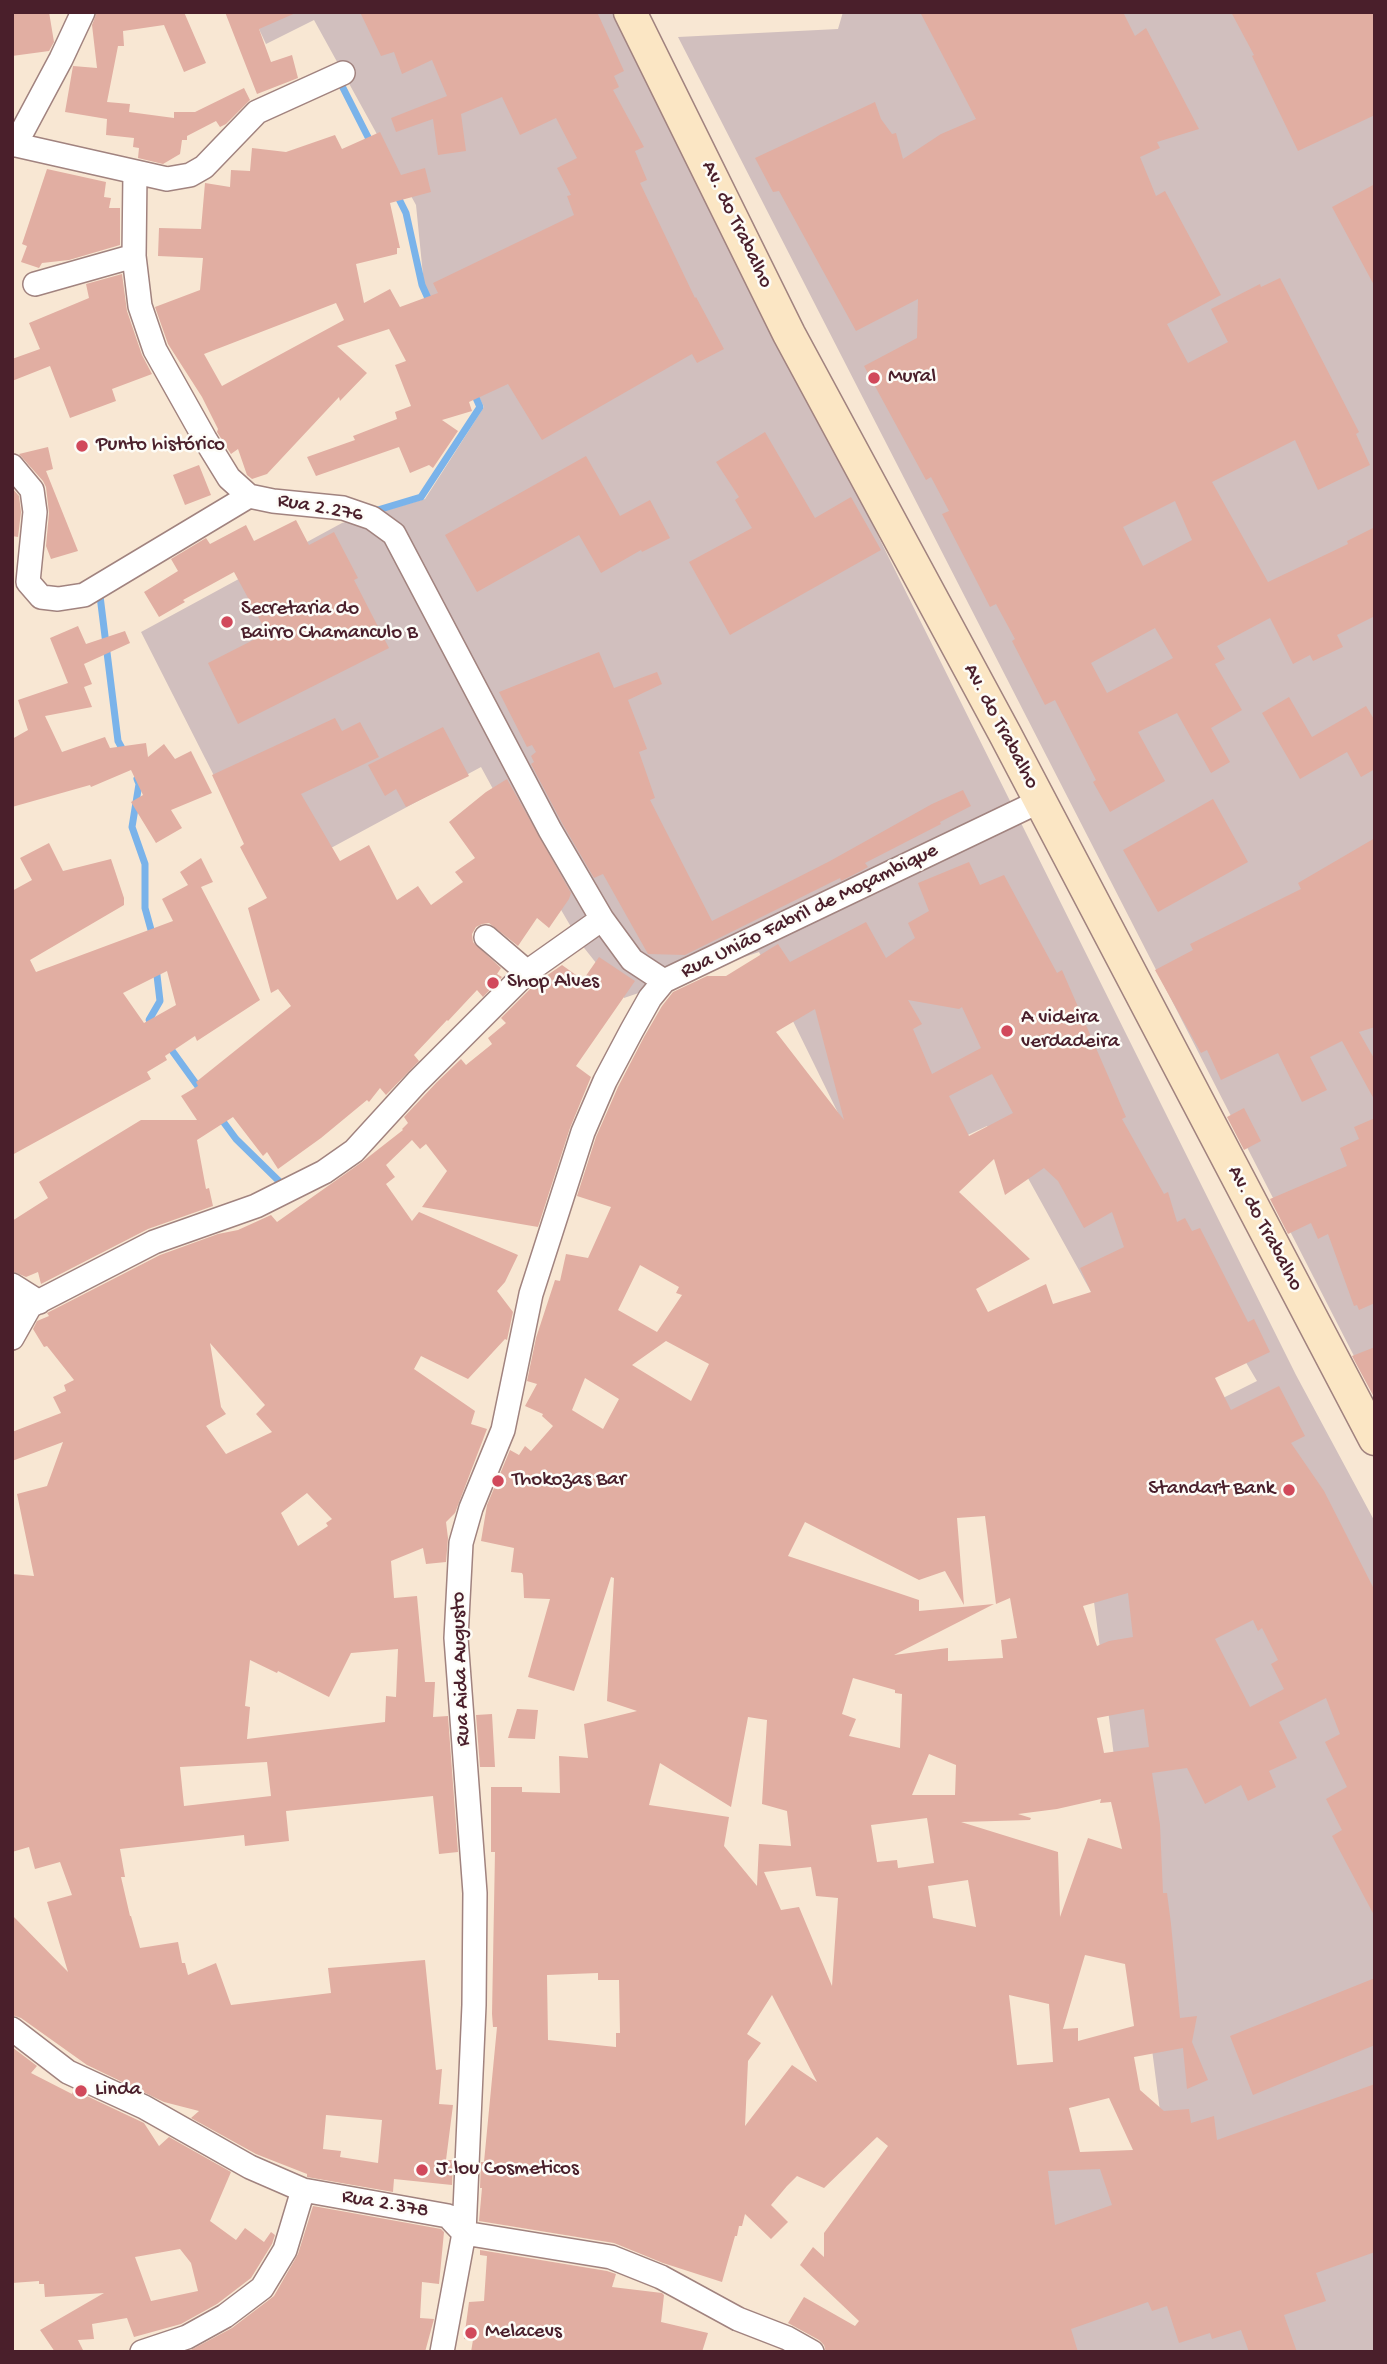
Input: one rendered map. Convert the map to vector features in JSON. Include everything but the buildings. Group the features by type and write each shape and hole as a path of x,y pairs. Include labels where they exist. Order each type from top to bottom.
{"main road":[{"name":"Av. do Trabalho","path":"630,12 789,334 1040,802 1375,1439"}],"street":[{"path":"83,12 61,60 14,144 167,179 190,175 204,167 257,112 344,73"},
{"path":"135,173 134,256 140,306 155,350 229,478 249,496"},
{"path":"35,284 134,256"},
{"name":"Rua 2.276","path":"12,466 32,490 35,512 28,582 41,597 58,599 84,595 249,496 343,509 372,518 394,534 550,830 602,919"},
{"name":"Rua União Fabril de Moçambique","path":"602,919 632,960 664,981 1040,802"},
{"path":"12,1338 27,1306 154,1242 256,1206 324,1172 354,1151 417,1082 527,972 602,919"},
{"path":"486,937 527,972"},
{"name":"Rua Aida Augusto","path":"442,2352 464,2233 474,2005 475,1893 456,1638 461,1543 471,1508 503,1430 531,1294 583,1132 605,1081 632,1030 650,998 664,981"},
{"path":"12,1285 27,1306"},
{"name":"Rua 2.378","path":"12,2029 68,2072 144,2106 250,2167 303,2190 448,2216 464,2233 611,2257 661,2277 738,2319 787,2338 812,2352"},
{"path":"142,2352 187,2337 225,2316 262,2288 285,2250 303,2190"}],"shaded area":[{"path":"251,12 621,12 886,552 1296,1375 1375,1522 1375,2352 1027,2352 1000,2170 1167,2165 1077,1471 1257,1381 1212,1305 1121,1346 1019,1162 987,1126 871,1180 759,952 624,998 581,944 481,767 268,882 141,632 342,523 425,499 484,407 424,285 416,205 314,20 266,44"},
{"path":"843,12 1375,12 1375,1397 678,37 838,29"}],"waterway":[{"path":"335,84 340,82 372,145"},
{"path":"396,193 406,213 422,285 431,305"},
{"path":"371,512 421,497 480,407 473,391"},
{"path":"100,596 118,741 124,752"},
{"path":"137,779 139,784 132,827 145,864 145,908 153,937"},
{"path":"155,1027 149,1020 160,1001 156,967"},
{"path":"168,1045 202,1092"},
{"path":"219,1116 236,1139 285,1187"}],"place":[{"name":"Mural","path":"874,378"},
{"name":"Punto histórico","path":"82,446"},
{"name":"Secretaria do Bairro Chamanculo B","path":"227,622"},
{"name":"Shop Alves","path":"493,983"},
{"name":"A videira verdadeira","path":"1007,1031"},
{"name":"Thokozas Bar","path":"498,1481"},
{"name":"Standart Bank","path":"1289,1490"},
{"name":"Linda","path":"81,2091"},
{"name":"J.lou Cosmeticos","path":"422,2170"},
{"name":"Melacevs","path":"471,2333"}]}
